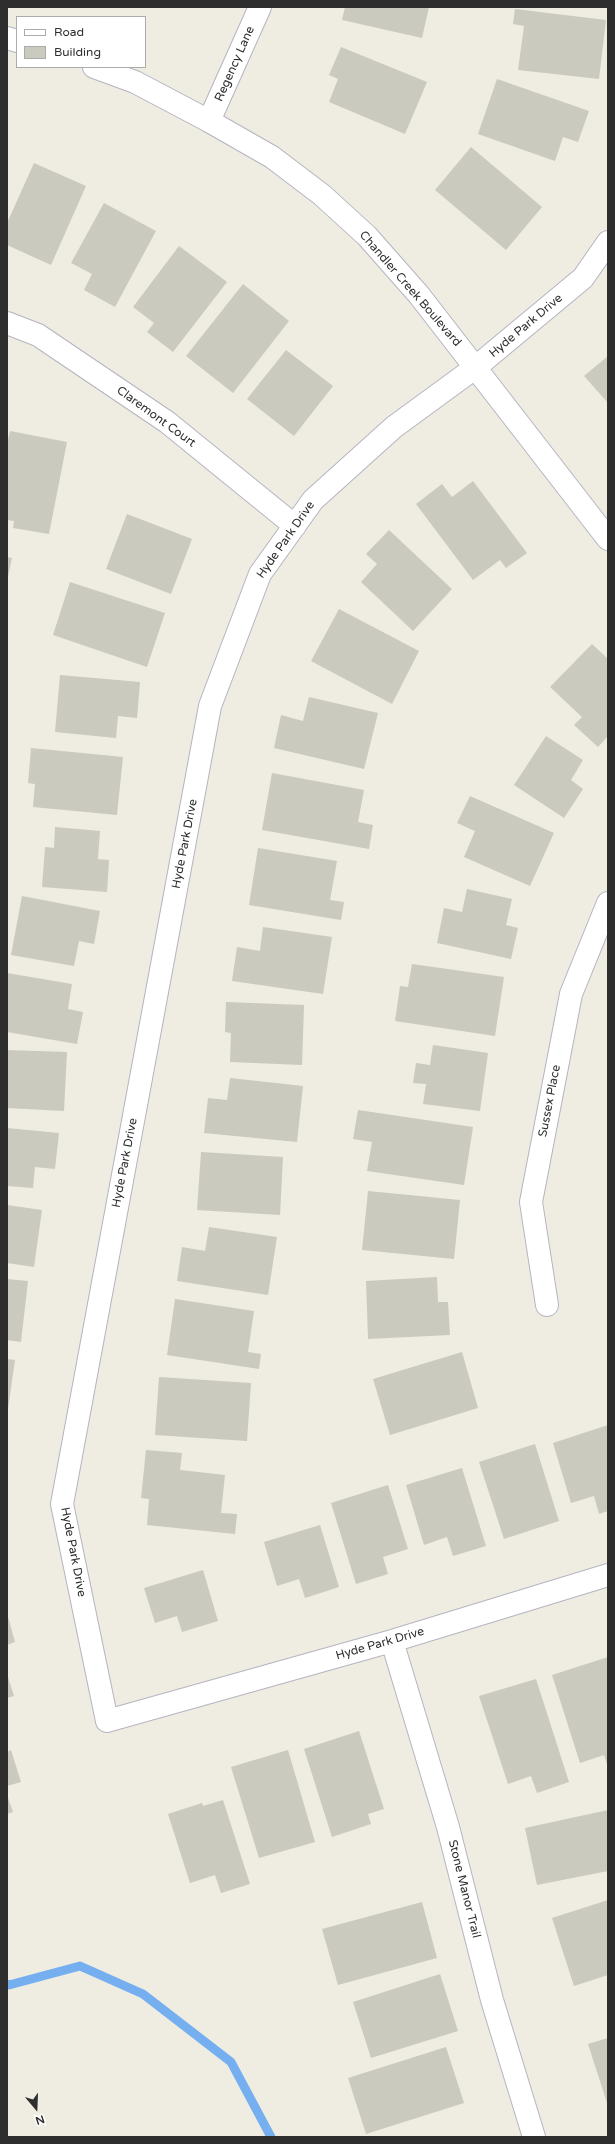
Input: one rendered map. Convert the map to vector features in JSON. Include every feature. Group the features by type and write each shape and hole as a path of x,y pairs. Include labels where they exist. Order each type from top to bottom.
{"street":[{"name":"Regency Lane","path":"209,120 260,7"},
{"name":"Chandler Creek Boulevard","path":"97,68 135,82 209,120 272,157 322,195 367,236 419,294 608,539"},
{"name":"Hyde Park Drive","path":"608,242 584,278 476,367 394,427 313,500 260,574 210,706 62,1504 107,1721 392,1641 608,1575"},
{"name":"Claremont Court","path":"7,323 38,336 167,422 295,526"},
{"name":"Sussex Place","path":"547,1305 531,1202 571,994 608,903"},
{"name":"Stone Manor Trail","path":"392,1641 448,1827 496,2014 534,2137"}],"building":[{"path":"345,7 429,7 422,38 342,20"},
{"path":"515,9 606,20 599,79 518,70 524,26 513,24"},
{"path":"341,47 427,82 405,134 329,102 338,79 329,75"},
{"path":"497,79 589,111 578,142 563,137 555,161 478,134"},
{"path":"471,147 542,207 506,250 435,190"},
{"path":"34,163 86,186 51,265 7,245 7,223"},
{"path":"104,203 156,231 115,307 84,290 92,274 71,263"},
{"path":"179,246 227,282 173,352 147,332 154,323 133,307"},
{"path":"243,284 289,321 233,393 186,356"},
{"path":"286,350 333,386 294,436 247,399"},
{"path":"608,356 608,403 584,376"},
{"path":"10,431 67,442 49,534 13,528 14,521 7,520 7,444"},
{"path":"473,481 527,553 506,568 500,560 473,580 416,504 442,484 452,497"},
{"path":"127,514 192,539 171,594 106,569"},
{"path":"389,530 452,589 413,631 361,582 377,564 366,554"},
{"path":"7,557 12,558 8,577 7,577"},
{"path":"70,582 165,613 147,667 53,635"},
{"path":"339,609 419,651 392,704 311,661"},
{"path":"592,644 608,659 608,736 598,747 574,725 582,717 550,687"},
{"path":"60,675 140,682 137,718 118,716 116,738 55,732"},
{"path":"309,697 378,713 364,769 274,748 281,715 303,721"},
{"path":"546,736 583,760 571,780 583,789 564,818 514,785"},
{"path":"31,748 123,757 117,815 33,807 35,784 28,783"},
{"path":"272,773 364,790 358,822 373,825 369,849 262,830"},
{"path":"470,796 554,833 530,886 464,857 475,831 457,823"},
{"path":"55,827 100,831 98,859 109,860 107,892 42,887 45,847 54,848"},
{"path":"258,848 337,861 330,900 344,902 341,920 249,905"},
{"path":"467,889 512,899 506,925 518,928 511,959 437,943 444,908 462,912"},
{"path":"22,896 100,911 94,944 79,941 74,966 11,955"},
{"path":"263,927 332,937 323,994 232,981 237,947 260,951"},
{"path":"412,964 504,977 495,1036 395,1021 400,986 408,987"},
{"path":"7,973 72,984 68,1009 83,1012 77,1044 7,1032"},
{"path":"226,1002 304,1005 302,1065 230,1062 231,1033 225,1032"},
{"path":"433,1045 488,1053 480,1111 423,1104 426,1084 413,1083 416,1063 430,1065"},
{"path":"7,1050 67,1052 64,1111 7,1108"},
{"path":"230,1078 303,1086 297,1142 204,1133 208,1098 227,1100"},
{"path":"358,1110 473,1127 464,1185 367,1171 372,1142 353,1139"},
{"path":"7,1128 59,1133 55,1169 35,1167 33,1188 7,1186"},
{"path":"201,1152 283,1157 280,1215 197,1210"},
{"path":"368,1191 460,1200 454,1259 362,1250"},
{"path":"7,1205 42,1210 34,1267 7,1263"},
{"path":"209,1227 277,1237 268,1295 177,1281 182,1247 205,1251"},
{"path":"437,1277 438,1302 448,1302 450,1335 368,1339 366,1281"},
{"path":"7,1279 28,1281 21,1342 7,1340"},
{"path":"175,1299 254,1311 248,1352 261,1354 259,1369 167,1355"},
{"path":"462,1352 478,1408 390,1435 373,1379"},
{"path":"7,1359 15,1360 8,1409 7,1409"},
{"path":"159,1377 251,1383 247,1441 155,1435"},
{"path":"608,1425 608,1511 599,1514 594,1496 571,1503 553,1443"},
{"path":"535,1444 559,1521 504,1539 479,1462"},
{"path":"146,1450 182,1453 180,1470 225,1475 221,1513 237,1514 235,1534 147,1525 149,1499 141,1498"},
{"path":"462,1468 486,1546 453,1556 447,1537 424,1545 406,1485"},
{"path":"388,1485 408,1549 383,1557 388,1574 356,1584 331,1503"},
{"path":"320,1525 339,1587 305,1598 299,1579 277,1586 264,1542"},
{"path":"203,1570 218,1621 182,1632 177,1616 155,1623 144,1588"},
{"path":"7,1613 15,1642 7,1645"},
{"path":"608,1657 608,1767 604,1755 580,1763 552,1675"},
{"path":"7,1674 14,1696 7,1698"},
{"path":"536,1679 569,1782 537,1793 531,1776 508,1784 479,1696"},
{"path":"359,1731 384,1809 368,1814 371,1824 332,1837 304,1749"},
{"path":"11,1750 21,1782 7,1786 7,1752"},
{"path":"288,1750 315,1842 259,1858 231,1767"},
{"path":"7,1795 13,1812 7,1814"},
{"path":"223,1800 250,1884 221,1893 215,1875 190,1883 168,1814 202,1803 203,1806"},
{"path":"608,1810 608,1871 537,1885 525,1828"},
{"path":"608,1900 608,1975 574,1986 552,1918"},
{"path":"422,1902 437,1958 338,1985 322,1929"},
{"path":"440,1974 458,2031 371,2058 353,2002"},
{"path":"608,2038 608,2106 588,2044"},
{"path":"446,2047 464,2103 366,2134 348,2078"}],"waterway":[{"path":"7,1984 9,1985 80,1966 143,1994 231,2062 271,2137"}]}
